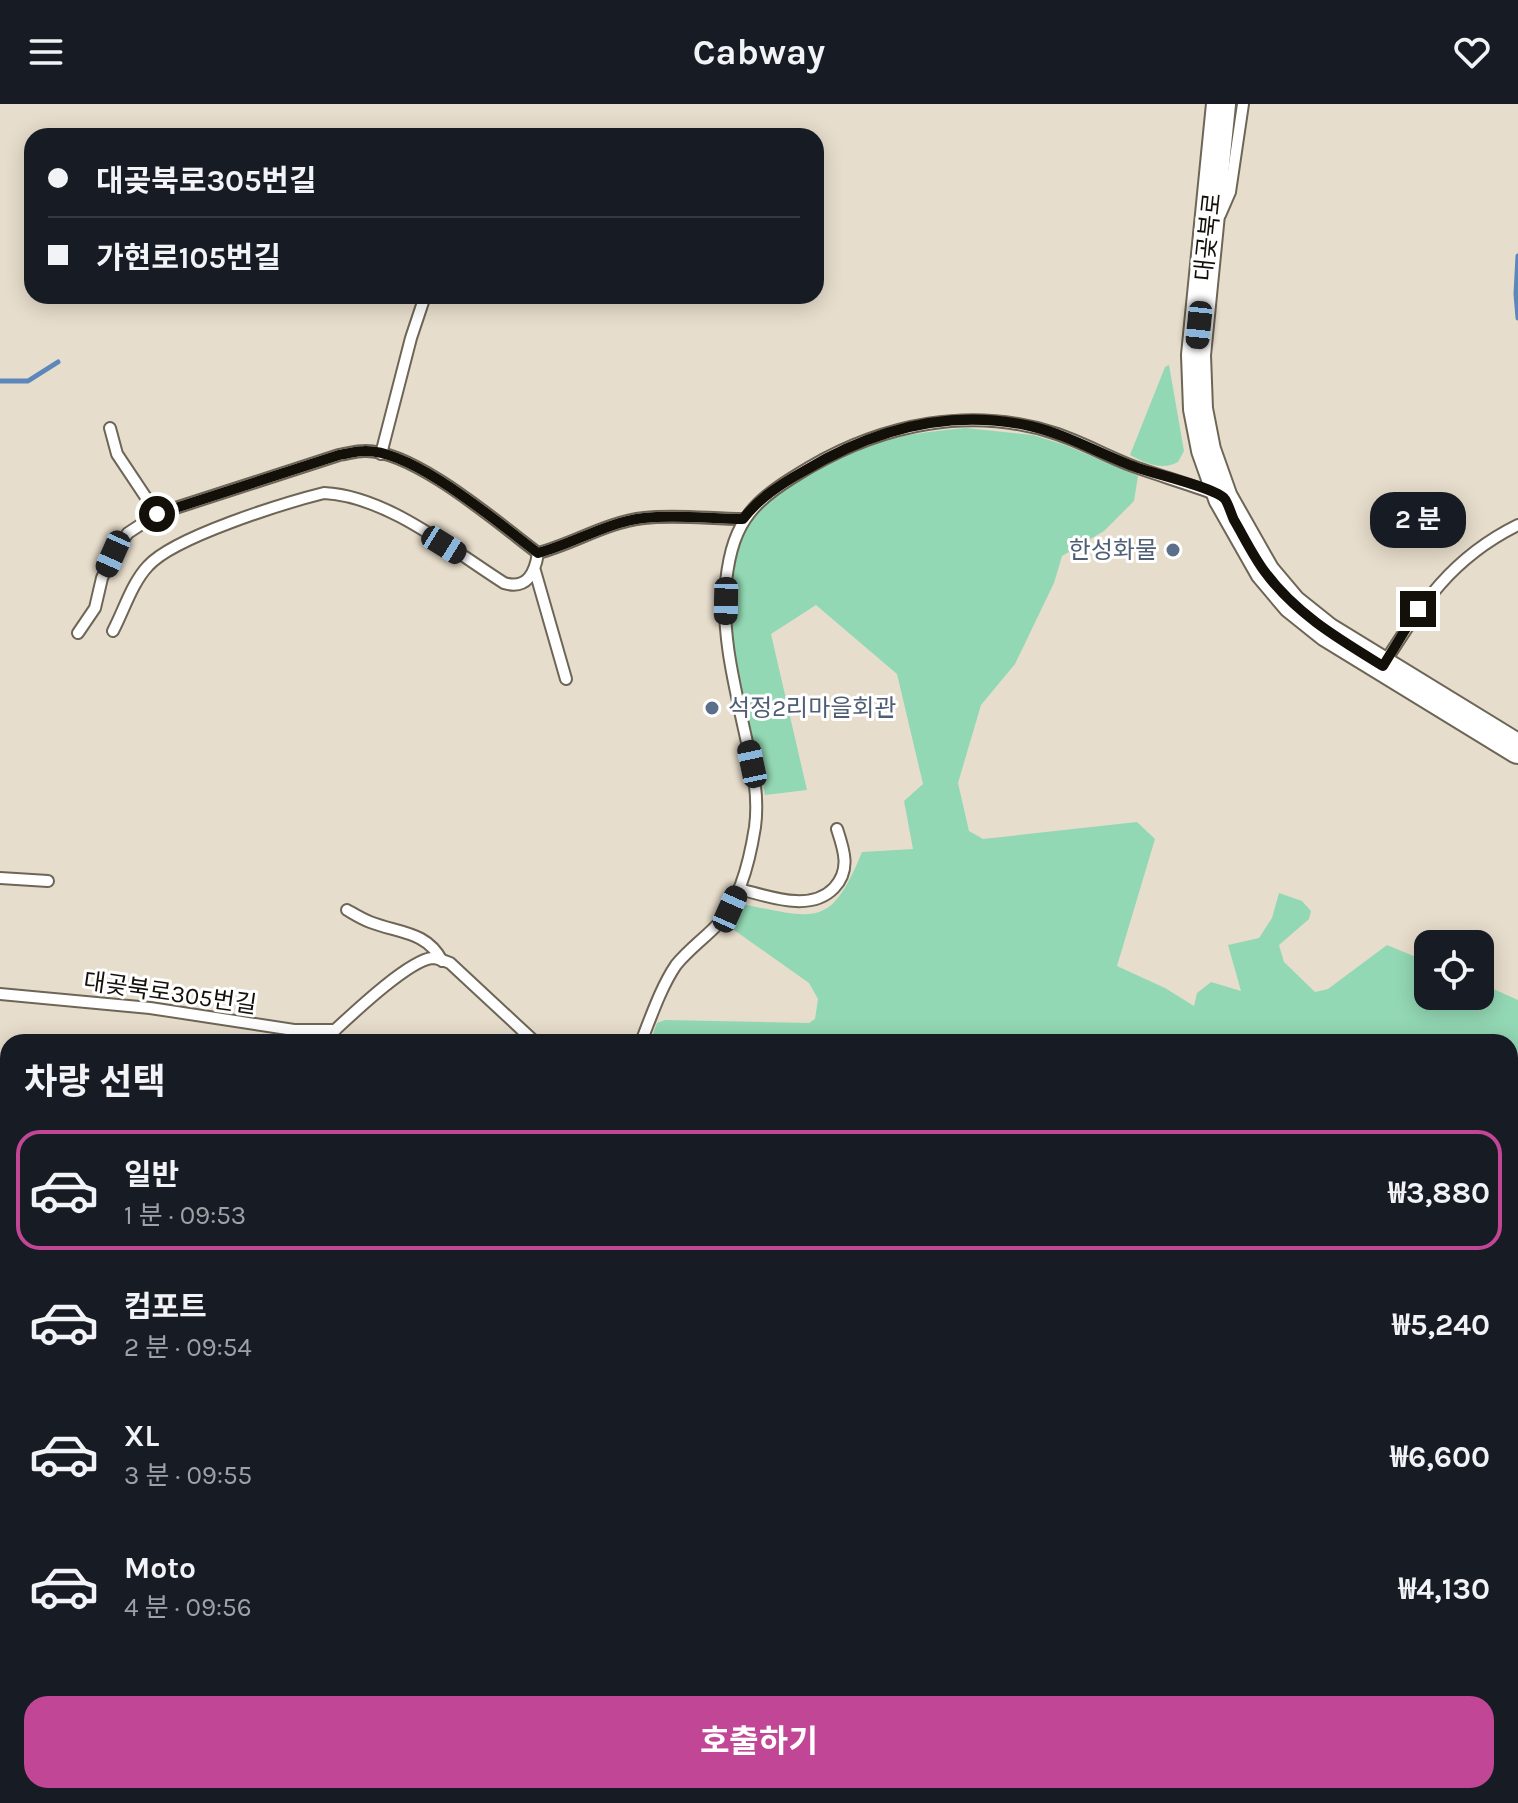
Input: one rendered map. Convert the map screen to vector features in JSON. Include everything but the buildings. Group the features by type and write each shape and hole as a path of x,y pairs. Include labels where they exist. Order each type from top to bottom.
{"street":[{"name":"대곶북로","path":"1221,104 1196,355 1198,409 1206,450 1223,498 1265,572 1292,604 1327,632 1518,749"}],"lane":[{"path":"1209,234 1230,192 1243,104"},
{"path":"381,454 422,304"},
{"path":"645,1034 674,968 730,909 739,889 755,826 756,792 729,658 726,583 743,519 763,497 856,442 919,423 960,421 1014,424 1054,433 1136,468 1178,479 1223,498"},
{"path":"110,428 117,454 157,514"},
{"path":"78,633 95,608 102,578 113,554 128,533 157,514 339,455 365,450 393,456 427,473 538,553"},
{"path":"113,631 140,575 158,556 200,535 324,493 347,496 385,509 504,583 514,586 524,583 535,571"},
{"path":"538,553 617,524 644,518 743,519"},
{"path":"1383,666 1418,609 1447,576 1471,552 1518,525"},
{"path":"538,553 535,571 566,679"},
{"path":"739,889 784,900 824,898 838,885 845,868 845,851 837,829"},
{"path":"0,878 48,881"},
{"path":"347,910 370,922 425,939 435,948 442,961"},
{"path":"331,1034 391,982 418,963 433,958 450,963 526,1034"},
{"name":"대곶북로305번길","path":"0,994 150,1008 294,1030 335,1030"}],"green space":[{"path":"1169,365 1184,451 1178,462 1160,466 1130,455 1165,367"},
{"path":"966,428 1033,435 1138,476 1134,501 1104,531 1062,556 1054,583 1015,664 981,705 958,783 969,831 983,839 1137,822 1155,839 1117,966 1165,988 1194,1006 1197,993 1211,982 1241,991 1228,945 1259,938 1272,918 1279,893 1302,901 1311,911 1309,919 1279,945 1284,962 1315,992 1328,989 1387,945 1414,956 1414,1010 1494,1010 1494,989 1518,1000 1518,1034 653,1034 657,1023 665,1020 809,1023 815,1019 818,999 809,983 727,925 741,904 787,913 818,912 840,895 862,852 913,849 904,801 923,784 897,674 816,605 771,634 807,790 765,795 739,684 732,631 736,562 745,529 755,510 833,459 894,438"}],"waterway":[{"path":"1518,256 1518,318"},
{"path":"0,381 28,381 58,362"}],"place":[{"name":"한성화물","path":"1173,550"},
{"name":"석정2리마을회관","path":"712,708"}],"route":[{"path":"157,514 339,455 365,450 393,456 427,473 538,553 617,524 644,518 743,519 763,497 856,442 919,423 999,422 1054,433 1136,468 1178,479 1223,498 1265,572 1292,604 1327,632 1383,666 1418,609"}]}
